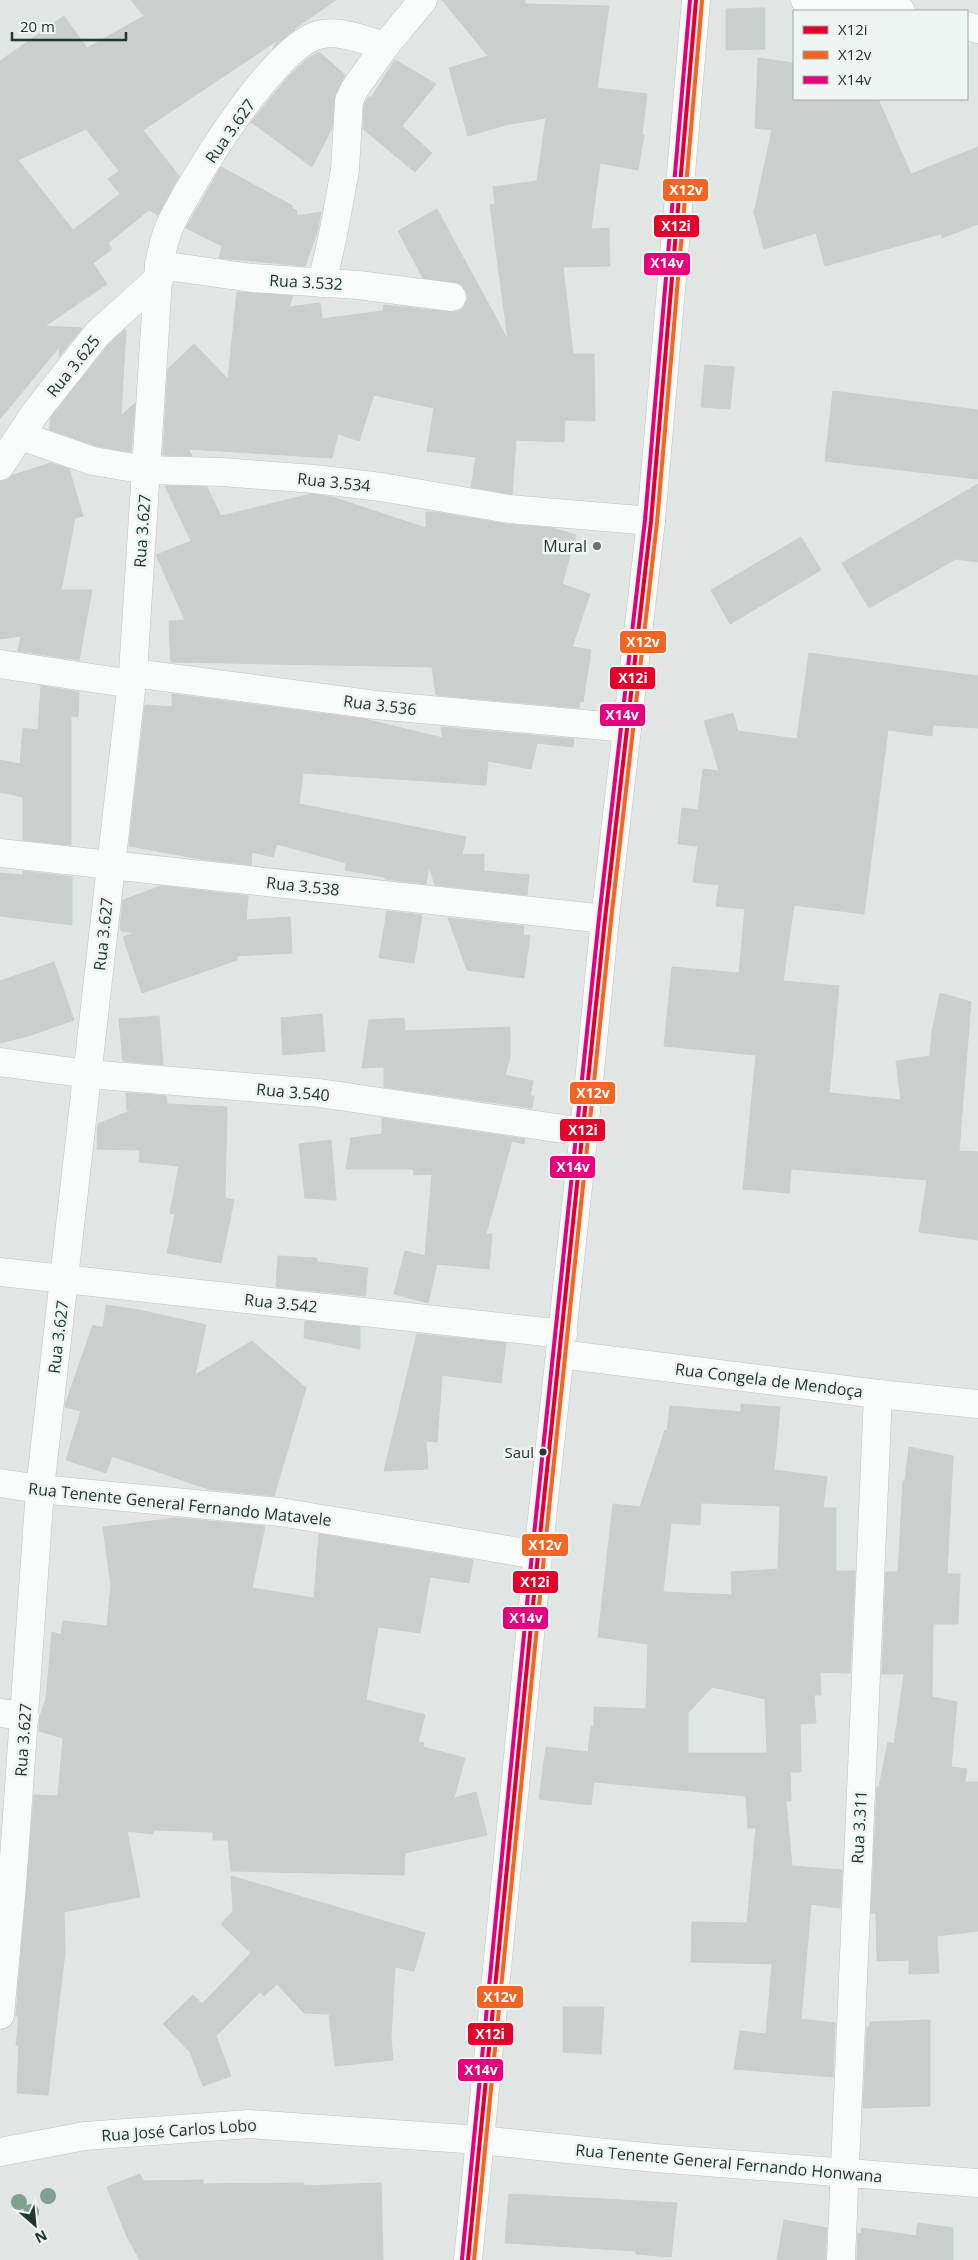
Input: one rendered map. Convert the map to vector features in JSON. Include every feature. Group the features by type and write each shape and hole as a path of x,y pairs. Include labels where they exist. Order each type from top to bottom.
{"street":[{"path":"322,283 345,170 349,101 354,90 385,46 423,0"},
{"path":"468,2260 538,1555 605,919 650,520 696,0"},
{"path":"805,0 876,6 896,10"},
{"name":"Rua 3.627","path":"0,2015 12,1714 40,1489 133,678 163,244 172,222 218,142 280,61 299,44 316,36 340,33 385,46"},
{"name":"Rua 3.532","path":"160,271 358,285 452,297"},
{"name":"Rua 3.625","path":"0,466 35,412 98,333 160,271"},
{"name":"Rua 3.534","path":"21,436 92,461 146,470 222,472 314,479 509,509 650,520"},
{"name":"Rua 3.536","path":"0,664 376,705 627,728"},
{"name":"Rua 3.538","path":"0,853 605,919"},
{"name":"Rua 3.540","path":"0,1062 88,1074 319,1093 584,1132"},
{"name":"Rua 3.542","path":"0,1272 561,1344"},
{"name":"Rua Congela de Mendoça","path":"561,1344 878,1394 978,1404"},
{"name":"Rua 3.311","path":"841,2260 878,1394"},
{"name":"Rua Tenente General Fernando Matavele","path":"0,1483 40,1489 280,1512 538,1555"},
{"name":"Rua José Carlos Lobo","path":"0,2152 85,2136 249,2124 480,2140"},
{"name":"Rua Tenente General Fernando Honwana","path":"480,2140 844,2174 978,2183"}],"building":[{"path":"131,0 336,0 294,29 273,48 278,40 143,130 179,176 158,215 149,210 108,243 112,249 93,263 107,284 45,326 82,328 59,357 60,346 0,419 0,61 64,16 87,48 144,16","holes":["86,129 119,171 108,179 120,194 73,230 18,160"]},
{"path":"442,0 525,0 525,4 609,6 597,88 647,94 642,134 644,135 638,170 600,163 591,229 609,228 610,266 563,267 573,354 594,354 595,421 565,420 564,442 516,440 512,494 471,487 476,457 427,451 434,408 374,395 359,441 338,434 332,458 188,449 192,456 163,455 168,369 194,344 228,379 237,292 293,296 289,307 320,303 322,319 383,311 384,305 450,312 458,312 464,307 468,298 462,285 454,282 423,278 398,231 437,209 508,340 490,205 495,204 493,187 537,181 546,118 505,125 468,136 449,68 488,56"},
{"path":"765,8 765,49 726,50 726,9"},
{"path":"319,52 345,75 335,95 332,128 312,167 251,122 288,77 306,60"},
{"path":"758,58 793,63 793,100 878,100 911,174 978,147 978,224 942,238 941,234 825,266 816,233 764,249 754,213 772,130 755,128"},
{"path":"395,60 436,84 402,126 432,153 415,172 363,129 364,105 369,96 371,98"},
{"path":"221,167 293,206 291,208 296,210 297,216 321,212 317,233 305,266 219,258 222,246 186,228"},
{"path":"126,330 121,416 135,403 131,452 97,446 50,430 51,417 109,344"},
{"path":"705,365 734,367 730,409 701,407"},
{"path":"833,391 978,410 978,479 825,461"},
{"path":"51,463 69,469 83,516 75,518 61,590 92,590 79,660 18,651 21,636 0,639 0,481"},
{"path":"978,484 978,562 956,559 869,608 842,563"},
{"path":"165,486 207,487 221,516 311,494 332,497 426,528 426,512 434,512 506,524 552,528 576,535 562,584 590,594 572,647 591,650 583,702 580,701 579,708 436,695 432,667 171,662 169,621 185,620 156,555 191,541"},
{"path":"801,537 821,570 730,624 711,590"},
{"path":"809,653 978,676 978,728 933,725 932,736 888,730 864,914 794,905 783,981 839,986 829,1093 901,1100 896,1061 930,1056 932,1032 940,993 971,1002 959,1151 978,1152 978,1240 919,1232 927,1180 791,1169 789,1193 743,1189 756,1055 664,1046 672,967 739,973 745,909 716,906 719,885 693,882 698,846 678,844 682,808 698,810 703,769 719,771 704,721 733,713 738,731 797,739"},
{"path":"41,686 79,692 78,717 71,716 71,845 23,840 23,797 0,792 0,760 20,764 23,728 38,730"},
{"path":"172,694 364,719 443,738 441,727 574,739 573,747 537,743 531,769 488,761 486,785 303,773 299,804 466,837 462,855 484,854 484,871 529,875 527,895 435,885 429,867 426,884 385,879 385,877 345,870 346,863 277,844 273,857 252,852 251,865 201,859 129,846 145,705 172,707"},
{"path":"23,871 72,877 72,925 0,916 0,873 23,875"},
{"path":"161,886 248,896 246,920 290,917 292,953 237,956 237,960 142,993 123,937 134,933 121,931 120,928 123,900"},
{"path":"387,911 422,915 414,963 379,958"},
{"path":"448,918 524,926 523,935 530,936 524,978 467,970"},
{"path":"54,962 74,1020 28,1036 0,1043 0,981"},
{"path":"322,1014 325,1051 283,1055 281,1018"},
{"path":"159,1016 163,1065 123,1061 119,1019"},
{"path":"404,1018 405,1031 510,1027 510,1057 505,1075 533,1081 530,1096 534,1096 532,1108 384,1087 384,1067 362,1068 369,1020"},
{"path":"126,1093 166,1096 167,1104 227,1107 225,1198 234,1200 221,1263 167,1253 175,1214 170,1213 179,1166 139,1162 140,1150 97,1149 98,1124 132,1110 127,1110"},
{"path":"382,1118 525,1139 524,1144 512,1141 486,1234 492,1234 489,1269 437,1264 428,1303 394,1294 405,1251 425,1256 432,1174 414,1175 413,1169 346,1169 351,1138 382,1134"},
{"path":"331,1140 336,1200 305,1198 299,1144"},
{"path":"278,1256 317,1258 317,1262 368,1268 365,1296 276,1287"},
{"path":"106,1305 139,1310 206,1325 195,1375 252,1341 306,1388 274,1496 208,1489 112,1456 106,1473 66,1460 81,1411 65,1407 65,1405 93,1325 103,1328"},
{"path":"305,1321 360,1327 360,1349 304,1338"},
{"path":"417,1334 506,1343 501,1383 442,1375 437,1442 426,1441 428,1469 384,1471"},
{"path":"741,1404 780,1407 774,1470 827,1477 823,1508 836,1508 836,1571 855,1571 850,1673 820,1672 821,1695 814,1695 816,1723 800,1724 801,1772 790,1772 791,1801 786,1801 792,1866 842,1870 840,1908 811,1904 801,2019 835,2023 833,2077 734,2069 740,2031 766,2034 772,1964 691,1962 692,1922 747,1923 756,1828 748,1828 746,1796 594,1782 591,1805 539,1799 546,1747 588,1752 591,1726 594,1726 594,1707 646,1709 648,1644 598,1637 613,1504 640,1507 665,1430 667,1431 670,1406 741,1412","holes":["701,1503 780,1506 778,1569 731,1572 732,1595 663,1592 671,1523 700,1525","712,1687 765,1699 767,1753 688,1753 688,1713"]},
{"path":"909,1447 953,1456 947,1574 960,1574 958,1624 933,1624 932,1697 957,1702 951,1767 967,1769 965,1782 978,1782 978,1931 937,1936 939,1973 909,1974 909,1960 877,1961 876,1913 871,1913 877,1787 879,1787 888,1742 894,1744 904,1674 882,1674 886,1572 898,1572 903,1481 905,1481"},
{"path":"176,1518 265,1526 252,1588 314,1598 319,1534 473,1560 469,1583 430,1577 420,1633 378,1627 366,1700 425,1715 418,1742 424,1743 423,1747 465,1758 454,1798 476,1792 487,1835 405,1853 404,1875 231,1871 228,1840 213,1840 213,1832 154,1830 153,1834 127,1831 140,1897 64,1912 65,1952 48,2095 17,2093 19,2045 16,2045 19,2016 16,2016 34,1795 58,1796 63,1738 39,1731 40,1716 46,1699 52,1632 61,1635 63,1621 107,1626 111,1586 103,1527"},
{"path":"231,1876 425,1933 414,1971 395,1967 391,2038 393,2060 335,2066 329,2014 304,2013 277,1984 264,1996 260,1992 216,2036 231,2076 203,2086 190,2052 163,2024 193,1995 202,2004 251,1953 221,1924 233,1911"},
{"path":"563,2007 604,2007 601,2054 563,2052"},
{"path":"930,2020 930,2106 863,2108 867,2027 870,2027 870,2022"},
{"path":"140,2174 143,2181 203,2180 203,2184 304,2183 304,2186 381,2183 383,2260 140,2260 127,2237 107,2187"},
{"path":"509,2194 677,2203 671,2257 636,2254 636,2251 505,2243"},
{"path":"784,2220 827,2228 825,2260 777,2260"},
{"path":"918,2223 953,2228 953,2260 857,2260 858,2233 861,2234 862,2228 916,2236"}],"transit line":[{"name":"X14v","path":"462,2259 532,1554 599,918 645,520 690,0"},
{"name":"X12i","path":"468,2260 538,1555 605,919 651,521 696,0"},
{"name":"X12v","path":"474,2260 544,1556 611,920 657,522 702,1"}],"place":[{"name":"Mural","path":"597,546"},
{"name":"Saul","path":"543,1452"}]}
